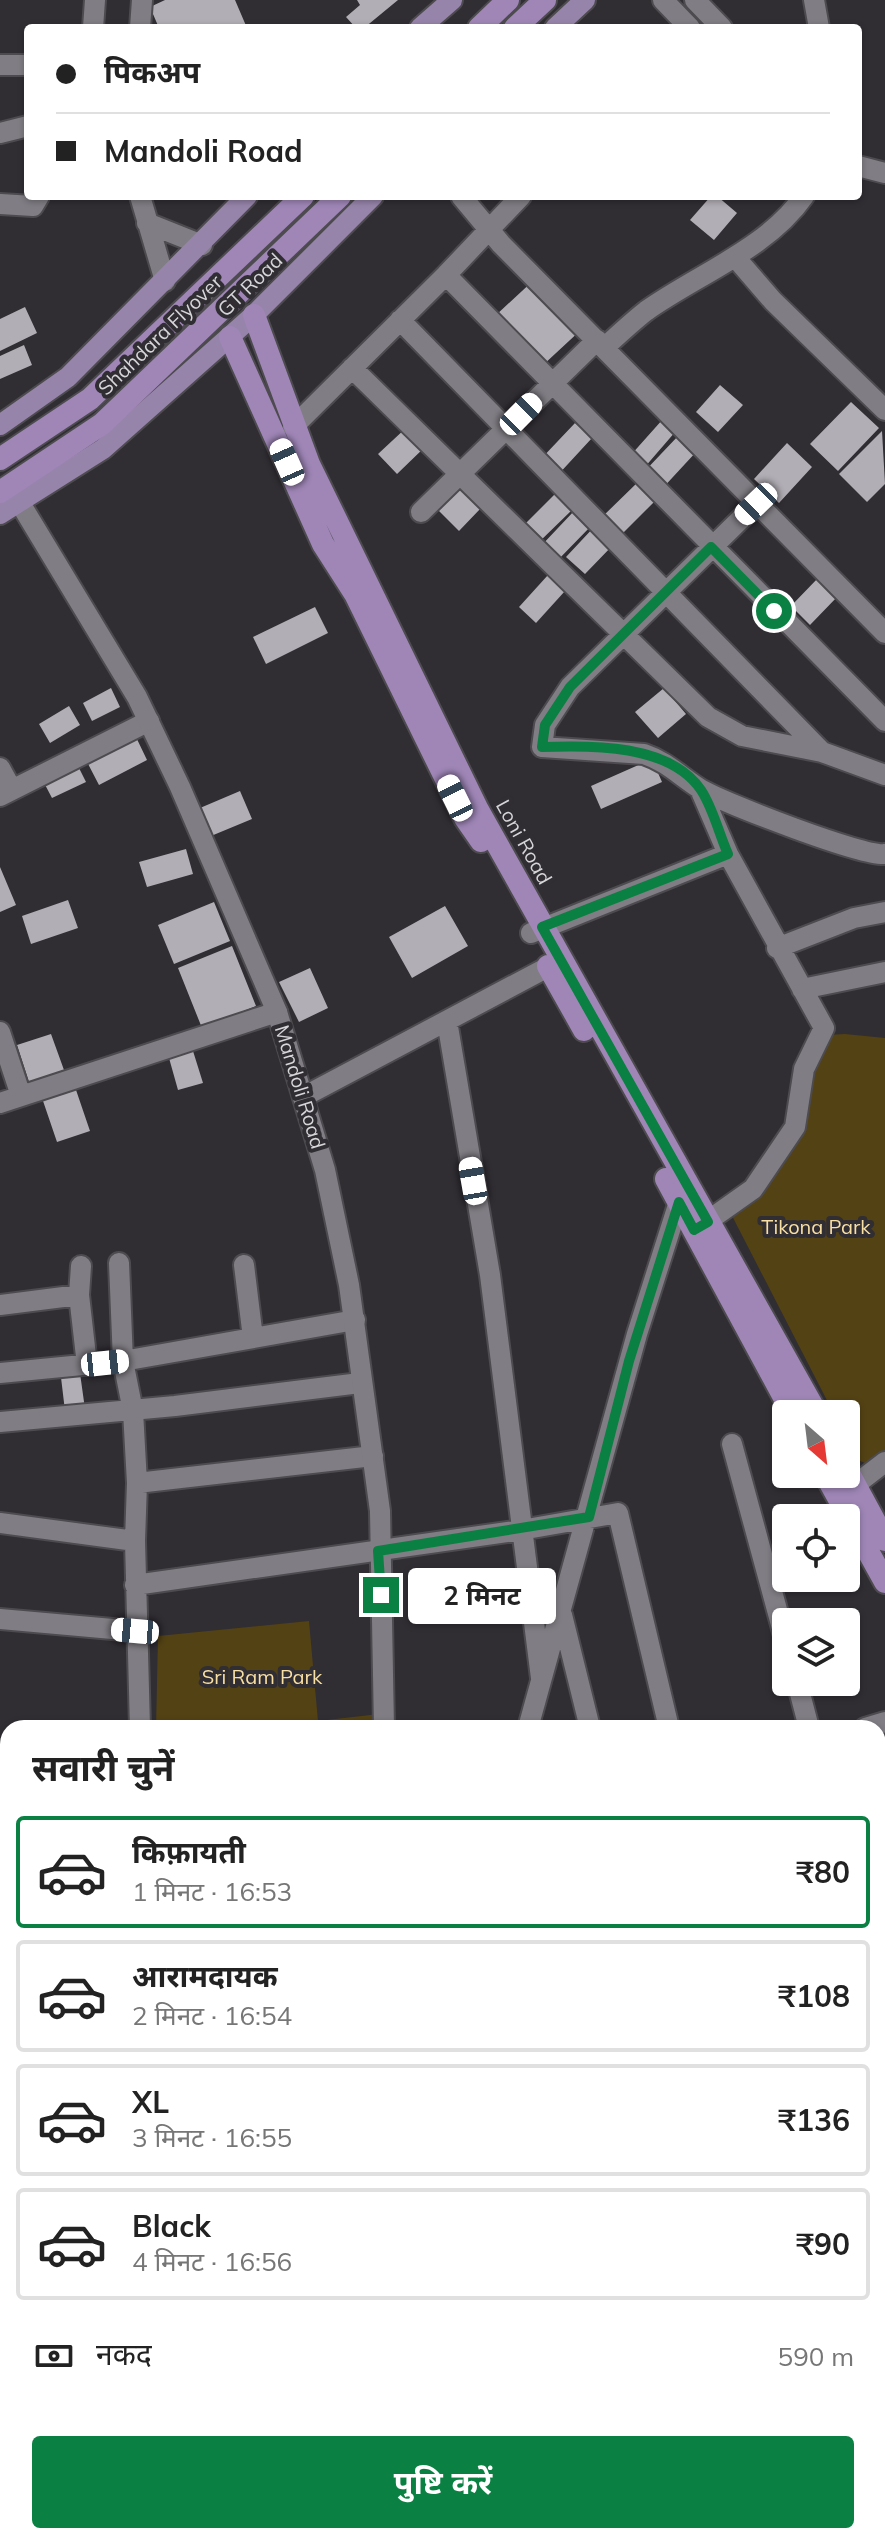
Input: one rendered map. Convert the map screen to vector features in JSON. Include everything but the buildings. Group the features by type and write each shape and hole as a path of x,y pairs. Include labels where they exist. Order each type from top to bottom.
{"highway":[{"path":"483,24 508,0"},
{"path":"519,24 545,0"},
{"name":"Shahdara Flyover","path":"0,459 90,399 299,200"},
{"name":"Shahdara Flyover","path":"0,492 102,424 336,200"},
{"name":"Loni Road","path":"254,315 293,427 537,930 548,967 679,1202 701,1226 786,1400"},
{"name":"Loni Road","path":"230,337 323,544 355,594 465,818 537,930 701,1226 808,1400"},
{"path":"833,1488 885,1582"},
{"path":"857,1488 885,1540"}],"main road":[{"path":"425,24 452,0"},
{"path":"559,24 585,0"},
{"path":"0,425 68,377 243,200"},
{"name":"GT Road","path":"0,514 103,449 254,315 369,200"}],"street":[{"path":"93,24 95,0"},
{"path":"140,24 142,0"},
{"path":"663,0 686,24"},
{"path":"695,0 718,24"},
{"path":"814,0 818,24"},
{"path":"0,65 24,65"},
{"path":"0,133 24,127"},
{"path":"862,167 885,173"},
{"path":"862,181 885,183"},
{"path":"0,204 33,206 37,200"},
{"path":"141,200 165,281"},
{"path":"464,200 490,231 885,633"},
{"path":"293,427 517,200"},
{"path":"421,512 552,384 645,312 735,257 793,212 801,200"},
{"path":"147,223 202,245"},
{"path":"735,257 773,301 885,410"},
{"path":"446,275 885,721"},
{"path":"400,320 822,752"},
{"path":"352,368 708,717 742,736 822,752 885,775"},
{"name":"Mandoli Road","path":"20,503 87,610 149,721 277,1012 303,1097 341,1237 373,1456 380,1511 378,1551 384,1720"},
{"path":"756,504 570,687 545,725 542,747 644,754 676,769 700,789 741,809 883,855"},
{"path":"0,768 6,793 149,721"},
{"path":"700,789 728,854 777,948 824,1028 804,1069 795,1127 753,1189 701,1226"},
{"path":"537,930 728,854"},
{"path":"777,948 854,918 885,912"},
{"path":"303,1097 548,967"},
{"path":"802,989 885,972"},
{"path":"0,1103 277,1012"},
{"path":"447,1021 490,1275 541,1678"},
{"path":"0,1032 21,1096"},
{"path":"530,1720 589,1517 629,1361 679,1202"},
{"path":"119,1263 123,1361 133,1411 137,1483 135,1631 140,1720"},
{"path":"244,1265 253,1338"},
{"path":"81,1266 79,1295 87,1365"},
{"path":"0,1305 79,1295"},
{"path":"0,1373 123,1361 355,1320"},
{"path":"0,1422 133,1411 360,1383"},
{"path":"732,1444 777,1608"},
{"path":"137,1483 373,1456"},
{"path":"860,1472 885,1462"},
{"path":"135,1585 521,1530 616,1512 622,1516 667,1720"},
{"path":"0,1523 135,1541"},
{"path":"561,1613 588,1720"},
{"path":"0,1619 135,1631"},
{"path":"801,1696 807,1720"}],"green space":[{"name":"Tikona Park","path":"828,1035 885,1038 885,1454 865,1463 860,1461 860,1400 827,1400 729,1210 760,1184"},
{"name":"Sri Ram Park","path":"309,1621 318,1720 156,1720 158,1636"},
{"name":"Sri Ram Park","path":"379,1714 379,1720 327,1720"}],"route":[{"path":"381,1595 378,1551 589,1517 613,1416 660,1255 679,1202 694,1230 708,1222 542,927 728,854 700,789 676,769 644,754 542,747 545,725 570,687 711,547 774,611"}]}
